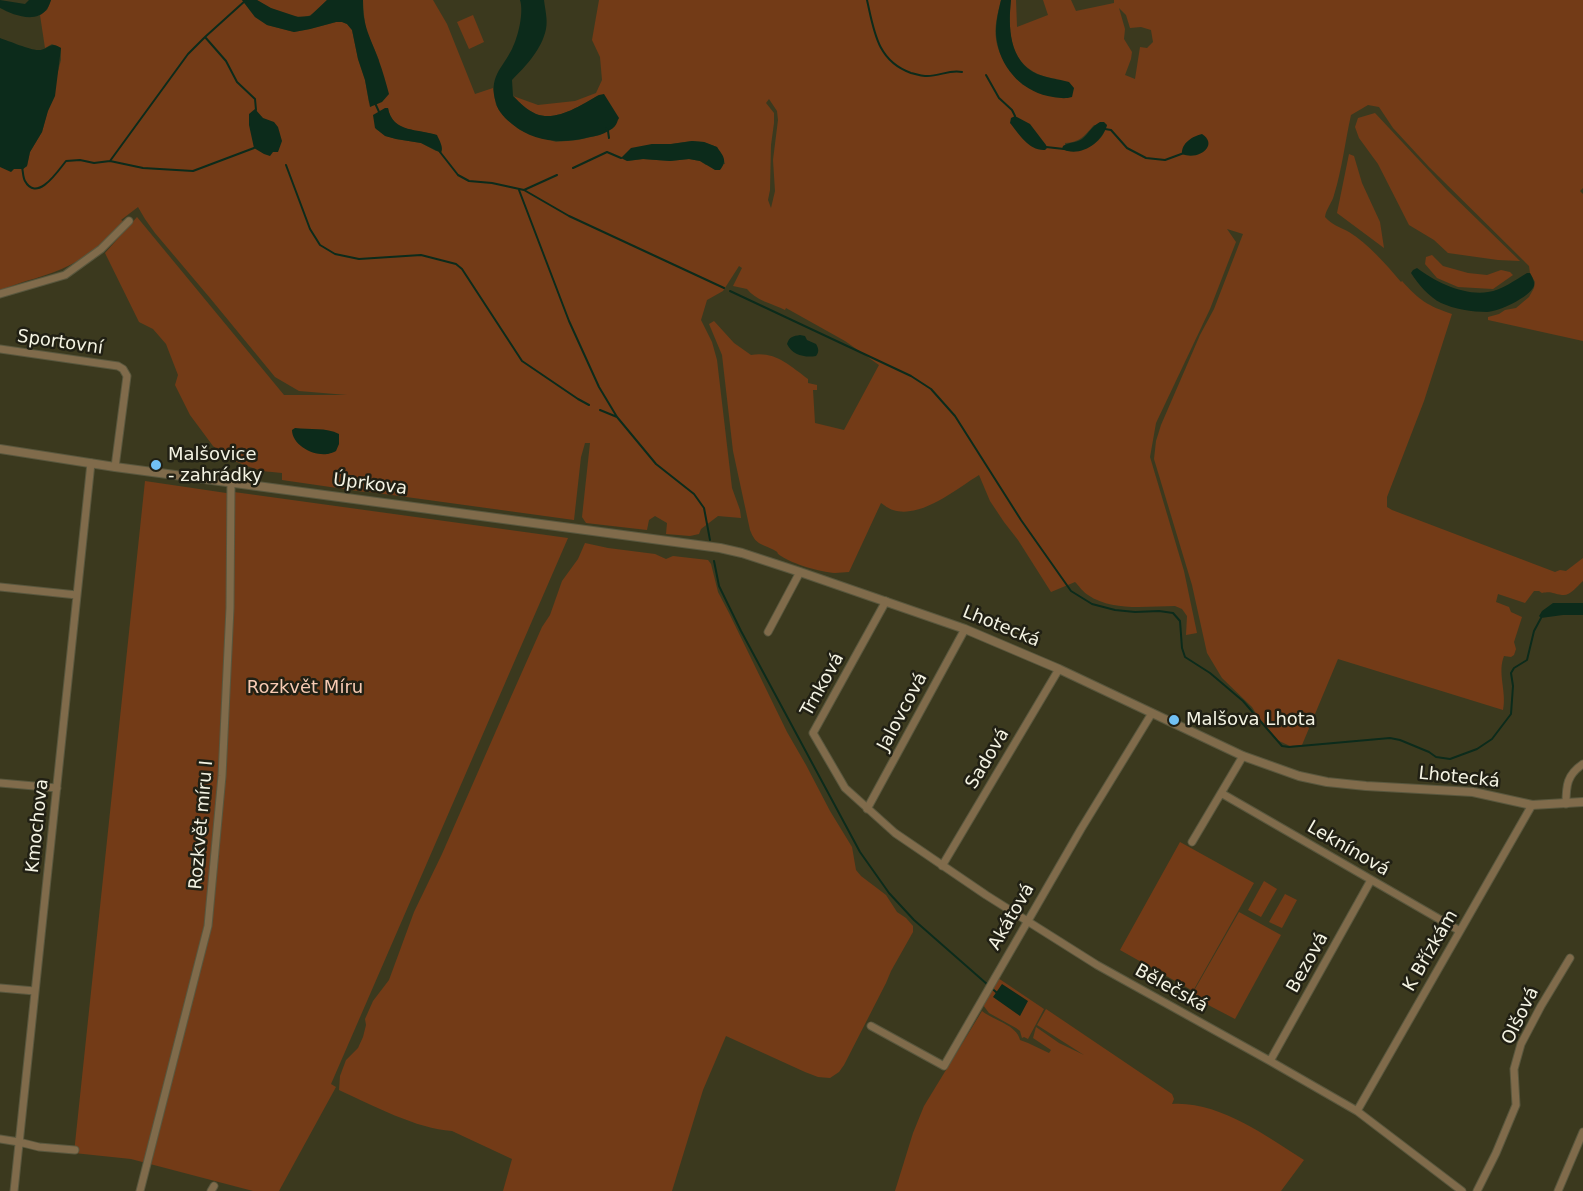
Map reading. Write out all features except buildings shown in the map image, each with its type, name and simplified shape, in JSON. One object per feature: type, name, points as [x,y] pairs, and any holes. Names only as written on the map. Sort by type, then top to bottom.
[{"type":"street","points":[[0,294],[65,275],[101,249],[129,221]]},
{"type":"street","name":"Sportovní","points":[[0,349],[118,366],[123,369],[127,376],[115,467]]},
{"type":"street","name":"Úprkova","points":[[0,449],[115,467],[737,552]]},
{"type":"street","name":"Kmochova","points":[[14,1191],[91,463]]},
{"type":"street","name":"Rozkvět míru I","points":[[140,1191],[208,926],[223,765],[230,608],[231,482]]},
{"type":"street","name":"Lhotecká","points":[[737,552],[965,629],[1059,669],[1243,756],[1299,776],[1365,786],[1473,792],[1532,805],[1583,802]]},
{"type":"street","points":[[768,632],[800,572]]},
{"type":"street","points":[[0,587],[77,595]]},
{"type":"street","name":"Trnková","points":[[867,808],[845,788],[813,733],[886,601]]},
{"type":"street","name":"Jalovcová","points":[[867,808],[965,629]]},
{"type":"street","name":"Sadová","points":[[942,866],[1059,669]]},
{"type":"street","name":"Akátová","points":[[871,1026],[944,1066],[1081,829],[1152,713]]},
{"type":"street","points":[[1192,842],[1243,756]]},
{"type":"street","points":[[1566,804],[1566,785],[1572,774],[1583,764]]},
{"type":"street","points":[[0,783],[57,788]]},
{"type":"street","name":"Leknínová","points":[[1221,794],[1460,931]]},
{"type":"street","name":"K Břízkám","points":[[1357,1111],[1532,805]]},
{"type":"street","name":"Bělečská","points":[[867,808],[895,833],[942,866],[1097,965],[1357,1111],[1462,1191]]},
{"type":"street","name":"Bezová","points":[[1270,1061],[1371,880]]},
{"type":"street","name":"Olšová","points":[[1477,1191],[1516,1105],[1514,1069],[1521,1044],[1570,958]]},
{"type":"street","points":[[0,988],[35,991]]},
{"type":"street","points":[[1558,1191],[1583,1132]]},
{"type":"street","points":[[0,1139],[39,1147],[75,1150]]},
{"type":"green space","points":[[51,0],[242,0],[255,17],[267,25],[294,32],[342,22],[352,30],[369,103],[379,60],[366,30],[363,0],[433,0],[447,24],[475,94],[493,88],[496,105],[505,118],[520,130],[556,142],[600,135],[615,126],[599,95],[577,108],[552,116],[536,114],[513,96],[538,105],[575,101],[596,93],[602,80],[600,57],[592,40],[599,0],[1001,0],[996,24],[997,45],[1006,64],[1023,85],[1057,79],[1030,70],[1016,52],[1010,28],[1011,0],[1016,0],[1017,27],[1048,15],[1043,0],[1071,0],[1076,11],[1114,3],[1114,0],[1583,0],[1583,188],[1580,191],[1583,194],[1583,341],[1488,320],[1488,317],[1516,308],[1529,297],[1535,282],[1529,266],[1429,167],[1393,128],[1379,107],[1368,105],[1351,115],[1337,185],[1325,217],[1363,242],[1419,298],[1452,314],[1424,401],[1387,497],[1387,507],[1555,572],[1566,571],[1583,558],[1583,581],[1565,595],[1534,591],[1525,603],[1498,594],[1496,602],[1509,607],[1511,612],[1522,617],[1514,642],[1516,649],[1514,655],[1504,656],[1502,662],[1503,710],[1338,659],[1302,745],[1290,746],[1277,740],[1252,707],[1222,678],[1207,653],[1192,585],[1154,459],[1161,425],[1200,335],[1214,309],[1243,234],[1227,229],[1236,242],[1210,309],[1156,423],[1150,457],[1184,571],[1197,633],[1186,635],[1187,616],[1182,609],[1175,606],[1131,607],[1108,604],[1088,595],[1075,582],[1051,592],[990,501],[979,475],[926,507],[904,512],[893,510],[881,503],[849,572],[835,573],[799,565],[757,541],[750,530],[733,451],[722,355],[709,324],[714,321],[734,343],[751,355],[775,357],[808,379],[808,383],[817,385],[817,390],[813,390],[815,423],[844,430],[879,365],[845,341],[786,308],[785,310],[759,299],[747,289],[733,286],[742,268],[739,266],[723,291],[707,300],[701,320],[712,342],[717,360],[732,488],[741,518],[718,516],[701,529],[699,534],[690,536],[666,534],[667,523],[655,516],[649,520],[647,530],[586,523],[582,517],[590,443],[585,443],[581,457],[574,520],[370,492],[366,489],[365,492],[282,480],[282,473],[262,471],[244,465],[224,456],[213,446],[190,415],[175,385],[178,375],[166,344],[153,329],[139,322],[105,253],[137,217],[284,395],[347,395],[299,391],[275,377],[155,233],[138,207],[121,220],[125,222],[112,235],[78,261],[0,291],[0,165],[23,169],[27,166],[30,152],[42,132],[61,60],[61,48],[52,44],[45,48],[40,15],[47,10]],"holes":[[[1119,8],[1126,15],[1130,28],[1141,27],[1151,30],[1153,42],[1147,48],[1140,47],[1135,79],[1125,75],[1132,52],[1124,39],[1125,29]],[[769,99],[777,111],[778,120],[773,160],[775,191],[771,208],[768,200],[774,113],[766,103]],[[388,108],[391,116],[400,126],[436,135],[442,150],[436,151],[421,143],[386,136],[376,129]],[[1094,125],[1107,125],[1105,132],[1097,142],[1080,150],[1066,151],[1065,143],[1079,140]],[[704,142],[717,147],[725,164],[706,165],[689,159],[627,161],[652,144]]]},
{"type":"green space","points":[[257,0],[327,0],[313,13],[302,17],[281,13]]},
{"type":"green space","points":[[473,15],[484,42],[469,49],[457,22]]},
{"type":"green space","points":[[1375,113],[1447,190],[1520,261],[1448,253],[1434,240],[1409,225],[1378,164],[1359,138],[1355,127],[1358,118]]},
{"type":"green space","points":[[1349,154],[1354,156],[1362,183],[1380,222],[1384,248],[1337,213]]},
{"type":"green space","points":[[1432,255],[1443,266],[1468,273],[1487,275],[1501,270],[1513,275],[1493,289],[1458,287],[1437,278],[1425,264],[1426,257]]},
{"type":"green space","name":"Rozkvět Míru","points":[[145,481],[568,538],[331,1084],[336,1087],[279,1191],[253,1191],[131,1159],[74,1153]]},
{"type":"green space","points":[[585,543],[655,554],[666,559],[673,556],[708,560],[718,592],[787,732],[852,847],[856,870],[886,895],[897,912],[913,926],[913,932],[844,1065],[830,1078],[818,1077],[805,1072],[726,1036],[703,1090],[672,1191],[503,1191],[512,1159],[452,1131],[410,1121],[339,1090],[340,1076],[346,1060],[358,1048],[366,1025],[365,1019],[373,1001],[389,980],[414,912],[542,627],[550,615],[562,581],[578,559]]},
{"type":"green space","points":[[1180,842],[1254,883],[1193,991],[1120,950]]},
{"type":"green space","points":[[1264,881],[1277,889],[1261,917],[1248,910]]},
{"type":"green space","points":[[1285,894],[1297,900],[1282,928],[1269,922]]},
{"type":"green space","points":[[1239,912],[1281,935],[1235,1019],[1191,996]]},
{"type":"green space","points":[[998,978],[1044,1009],[1028,1039],[1022,1038],[1020,1031],[989,1013],[983,1005]]},
{"type":"green space","points":[[1046,1009],[1172,1094],[1174,1099],[1172,1104],[1207,1108],[1224,1114],[1258,1131],[1304,1160],[1281,1191],[895,1191],[924,1106],[982,1011],[1014,1030],[1020,1040],[1049,1053],[1051,1050],[1033,1038],[1036,1027],[1059,1043],[1084,1055],[1037,1025]]},
{"type":"shaded area","points":[[0,0],[25,4],[29,0],[51,0],[42,14],[24,17],[0,8]]},
{"type":"shaded area","points":[[242,0],[257,0],[271,8],[298,17],[310,16],[327,0],[363,0],[366,25],[389,94],[382,102],[370,107],[352,30],[347,24],[336,22],[294,32],[267,25],[255,17]]},
{"type":"shaded area","points":[[520,0],[544,0],[547,26],[537,50],[512,80],[513,96],[536,114],[552,116],[577,108],[604,94],[619,118],[610,130],[600,135],[570,141],[550,140],[521,130],[500,112],[494,94],[495,80],[516,38],[521,18]]},
{"type":"shaded area","points":[[1001,0],[1011,0],[1012,42],[1021,61],[1037,74],[1069,82],[1074,88],[1072,97],[1053,97],[1033,91],[1016,79],[1010,71],[1000,53],[996,37]]},
{"type":"shaded area","points":[[0,38],[34,50],[42,50],[52,45],[61,48],[55,96],[42,132],[30,152],[27,166],[11,172],[0,167]]},
{"type":"shaded area","points":[[388,108],[395,122],[401,126],[437,135],[442,146],[441,153],[421,143],[385,136],[375,128],[373,115]]},
{"type":"shaded area","points":[[255,109],[263,118],[274,122],[278,127],[282,141],[278,152],[273,152],[270,156],[254,148],[249,114]]},
{"type":"shaded area","points":[[1015,116],[1030,124],[1046,145],[1045,150],[1034,148],[1021,137],[1010,123],[1011,118]]},
{"type":"shaded area","points":[[1100,122],[1107,125],[1095,143],[1076,152],[1062,149],[1065,145],[1082,139]]},
{"type":"shaded area","points":[[1202,134],[1207,138],[1208,143],[1205,151],[1188,156],[1182,154],[1183,147],[1188,141]]},
{"type":"shaded area","points":[[692,141],[704,142],[717,147],[724,161],[720,170],[689,159],[627,161],[621,158],[631,148]]},
{"type":"shaded area","points":[[1417,268],[1441,283],[1470,292],[1493,291],[1527,273],[1530,273],[1534,286],[1527,295],[1498,309],[1487,312],[1469,311],[1446,305],[1432,297],[1411,273]]},
{"type":"shaded area","points":[[800,335],[816,344],[818,353],[816,356],[799,355],[789,348],[787,344],[789,340],[793,336]]},
{"type":"shaded area","points":[[295,428],[323,430],[339,434],[336,451],[321,454],[304,448],[299,445],[293,435],[292,430]]},
{"type":"shaded area","points":[[1553,603],[1583,603],[1583,615],[1541,618],[1539,616],[1542,611]]},
{"type":"shaded area","points":[[1002,984],[1028,1001],[1020,1016],[993,997]]},
{"type":"waterway","points":[[246,0],[205,37],[226,61],[237,82],[255,99],[256,110]]},
{"type":"waterway","points":[[867,0],[879,44],[884,53],[900,68],[923,76],[962,72]]},
{"type":"waterway","points":[[110,161],[188,54],[205,37]]},
{"type":"waterway","points":[[986,75],[999,98],[1015,116]]},
{"type":"waterway","points":[[375,103],[380,114]]},
{"type":"waterway","points":[[606,128],[609,138]]},
{"type":"waterway","points":[[1105,129],[1111,130],[1127,148],[1146,158],[1165,160],[1184,153]]},
{"type":"waterway","points":[[1046,147],[1064,149]]},
{"type":"waterway","points":[[22,167],[25,181],[35,189],[53,178],[66,161],[80,160],[94,163],[110,161],[143,168],[193,171],[254,148]]},
{"type":"waterway","points":[[440,152],[458,175],[469,181],[524,190],[569,216],[724,288]]},
{"type":"waterway","points":[[573,168],[607,152],[621,158]]},
{"type":"waterway","points":[[286,165],[310,229],[320,245],[335,254],[359,259],[421,255],[456,264],[462,269],[522,361],[589,405]]},
{"type":"waterway","points":[[524,190],[557,175]]},
{"type":"waterway","points":[[519,190],[569,321],[599,387],[617,417],[656,464],[694,494],[704,508],[710,540]]},
{"type":"waterway","points":[[730,291],[911,376],[931,389],[955,416],[1021,520],[1071,591],[1092,604],[1115,610],[1173,613],[1180,621],[1185,657],[1210,673],[1243,701],[1282,746],[1390,738],[1400,740],[1436,757],[1450,759],[1477,749],[1492,739],[1511,714],[1513,686],[1511,673],[1514,668],[1527,660],[1534,631],[1541,618]]},
{"type":"waterway","points":[[600,410],[617,417]]},
{"type":"waterway","points":[[714,561],[719,586],[741,631],[860,852],[889,893],[914,920],[996,992]]},
{"type":"place","name":"Malšovice - zahrádky","points":[[156,465]]},
{"type":"place","name":"Malšova Lhota","points":[[1174,720]]}]
